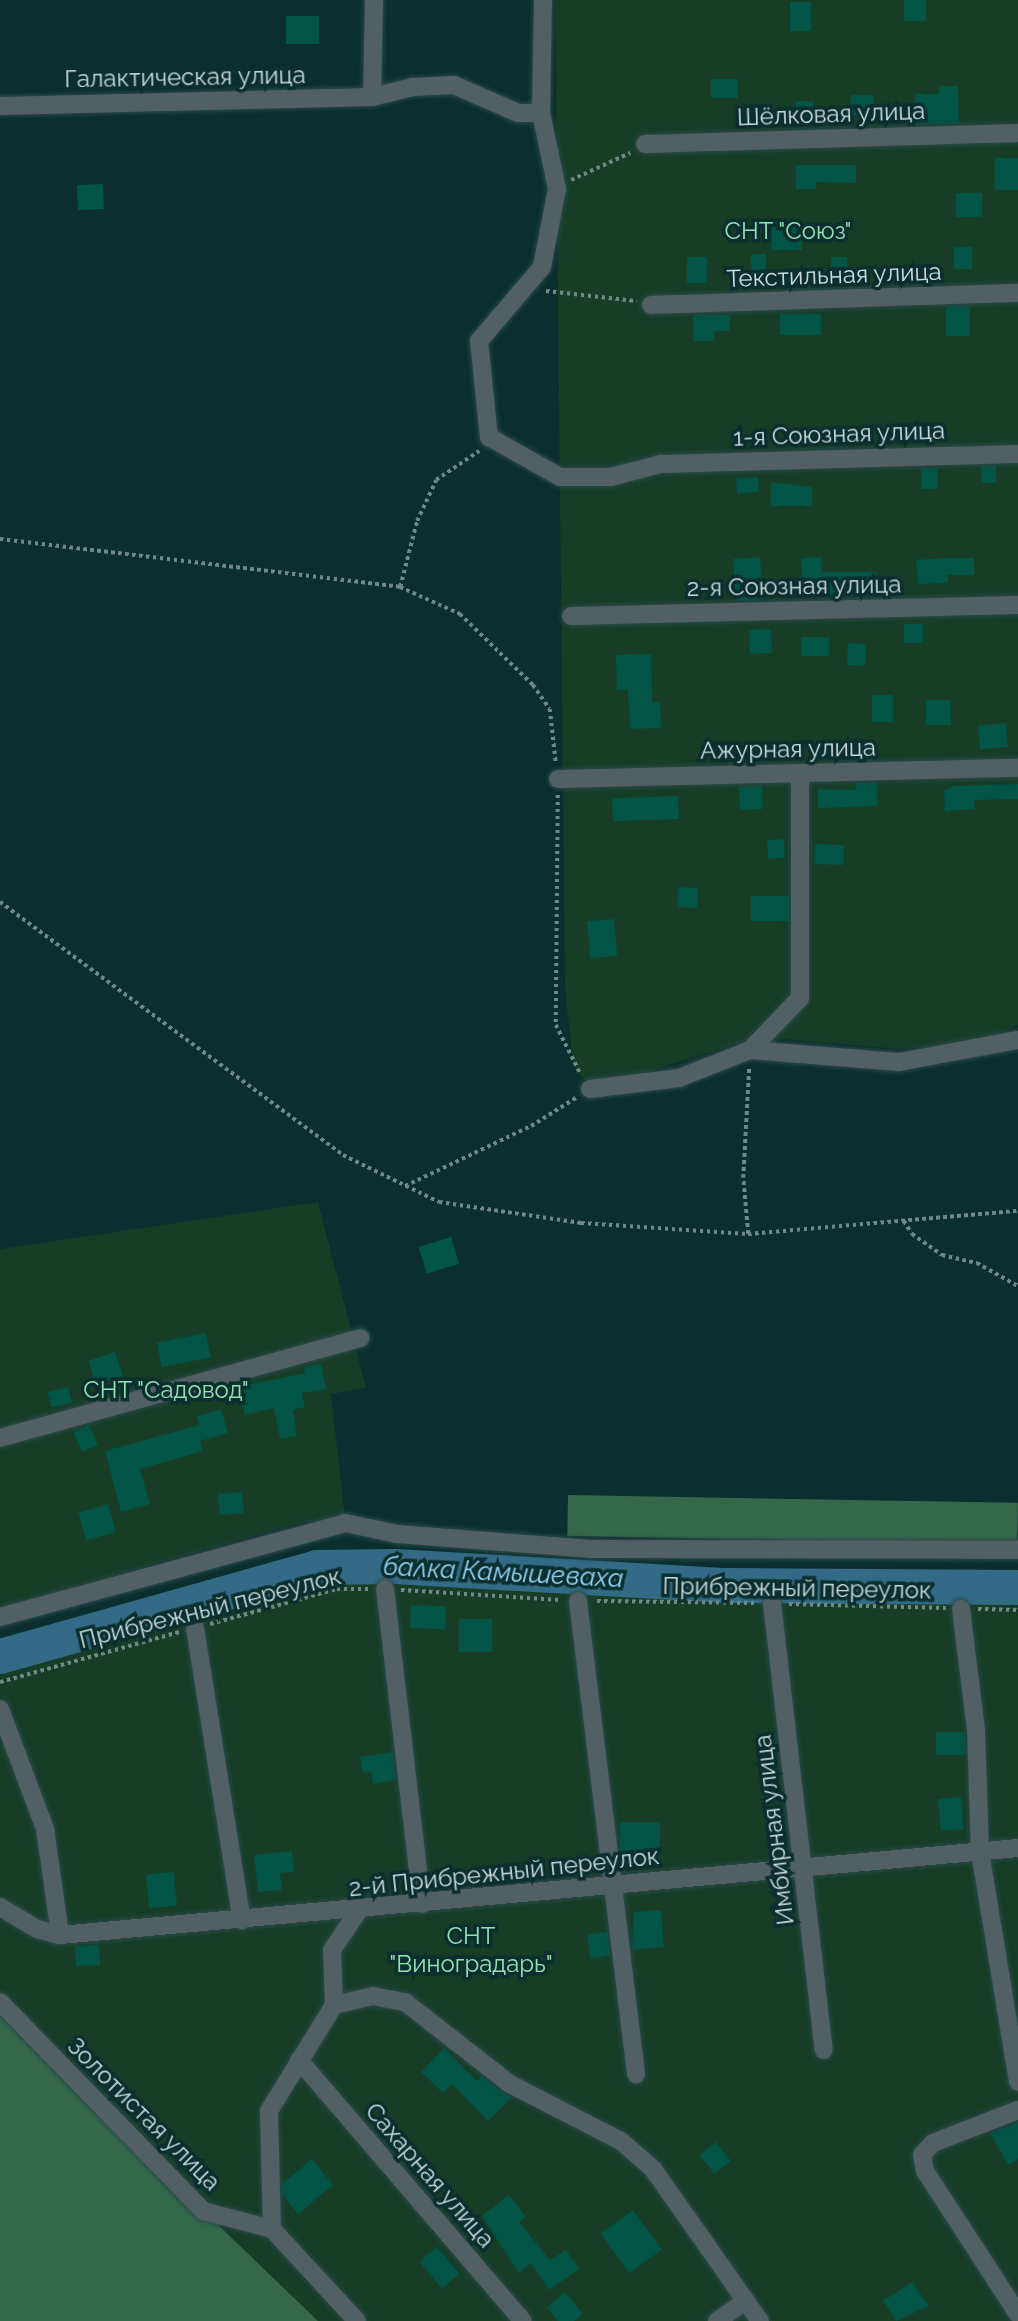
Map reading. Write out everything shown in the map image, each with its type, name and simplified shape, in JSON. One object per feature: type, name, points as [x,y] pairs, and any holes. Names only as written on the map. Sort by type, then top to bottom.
[{"type":"street","points":[[372,97],[374,0]]},
{"type":"street","points":[[489,437],[479,341],[542,267],[557,189],[541,113],[543,0]]},
{"type":"street","name":"Галактическая улица","points":[[0,106],[372,97],[454,85],[518,113],[541,113]]},
{"type":"street","name":"Шёлковая улица","points":[[645,144],[1018,133]]},
{"type":"street","name":"Текстильная улица","points":[[651,305],[1018,293]]},
{"type":"street","name":"1-я Союзная улица","points":[[489,437],[560,477],[611,477],[661,464],[1018,454]]},
{"type":"street","name":"2-я Союзная улица","points":[[571,615],[1018,605]]},
{"type":"street","name":"Ажурная улица","points":[[558,779],[1018,768]]},
{"type":"street","points":[[590,1089],[679,1078],[750,1050],[800,998],[800,774]]},
{"type":"street","points":[[750,1050],[899,1062],[1018,1040]]},
{"type":"street","points":[[0,1438],[360,1338]]},
{"type":"street","points":[[0,1617],[345,1523],[397,1534],[593,1549],[1018,1550]]},
{"type":"street","points":[[385,1589],[422,1903]]},
{"type":"street","points":[[578,1601],[636,2074]]},
{"type":"street","name":"Имбирная улица","points":[[772,1603],[824,2050]]},
{"type":"street","points":[[961,1609],[976,1730],[980,1852],[1018,2082]]},
{"type":"street","points":[[195,1628],[242,1920]]},
{"type":"street","points":[[0,1709],[45,1829],[60,1935]]},
{"type":"street","name":"2-й Прибрежный переулок","points":[[0,1907],[37,1929],[60,1935],[359,1910],[802,1866],[1018,1848]]},
{"type":"street","points":[[357,2321],[272,2229],[269,2111],[334,2005],[332,1950],[359,1910]]},
{"type":"street","points":[[334,2005],[373,1996],[405,2002],[510,2084],[621,2141],[653,2169],[760,2321]]},
{"type":"street","name":"Золотистая улица","points":[[0,2002],[203,2211],[272,2229]]},
{"type":"street","name":"Сахарная улица","points":[[299,2060],[523,2321]]},
{"type":"street","points":[[1018,2110],[933,2143],[922,2155],[925,2171],[1018,2314]]},
{"type":"street","points":[[717,2321],[746,2301]]},
{"type":"path","points":[[557,189],[645,144]]},
{"type":"path","points":[[523,291],[615,295],[651,305]]},
{"type":"path","points":[[400,587],[417,521],[436,480],[473,460],[489,437]]},
{"type":"path","points":[[0,539],[400,587],[460,614],[533,685],[550,709],[558,779],[556,1026],[590,1089],[531,1126],[405,1185]]},
{"type":"path","points":[[0,902],[343,1155],[439,1202],[569,1221],[748,1234],[1018,1211]]},
{"type":"path","points":[[748,1234],[743,1178],[750,1050]]},
{"type":"path","points":[[904,1221],[912,1234],[943,1255],[977,1263],[1018,1286]]},
{"type":"path","name":"Прибрежный переулок","points":[[0,1682],[337,1589],[385,1589],[578,1601],[1018,1610]]},
{"type":"green space","name":"СНТ \"Союз\"","points":[[555,0],[1018,0],[1018,1025],[982,1042],[900,1049],[760,1037],[590,1089],[573,1064],[565,988]]},
{"type":"green space","name":"СНТ \"Садовод\"","points":[[318,1202],[366,1388],[331,1394],[345,1518],[298,1523],[0,1608],[0,1249]]},
{"type":"green space","points":[[568,1495],[1018,1503],[1017,1544],[567,1536]]},
{"type":"green space","name":"СНТ \"Виноградарь\"","points":[[396,1574],[1018,1604],[1018,2321],[318,2321],[0,2015],[0,1656],[318,1580]]},
{"type":"green space","points":[[0,2015],[318,2321],[0,2321]]},
{"type":"building","points":[[904,0],[926,0],[926,21],[904,21]]},
{"type":"building","points":[[790,2],[811,2],[811,31],[790,31]]},
{"type":"building","points":[[286,16],[319,16],[319,44],[286,44]]},
{"type":"building","points":[[711,79],[738,79],[738,98],[711,98]]},
{"type":"building","points":[[939,86],[958,86],[959,123],[915,124],[915,94],[939,94]]},
{"type":"building","points":[[851,95],[874,95],[874,116],[851,116]]},
{"type":"building","points":[[796,101],[813,101],[813,123],[796,123]]},
{"type":"building","points":[[995,158],[1018,158],[1018,190],[995,190]]},
{"type":"building","points":[[796,165],[856,165],[856,183],[816,182],[816,189],[796,189]]},
{"type":"building","points":[[103,184],[104,209],[78,210],[77,185]]},
{"type":"building","points":[[956,193],[982,193],[982,217],[956,217]]},
{"type":"building","points":[[772,221],[802,221],[802,250],[772,250]]},
{"type":"building","points":[[954,247],[972,247],[972,269],[954,269]]},
{"type":"building","points":[[751,254],[766,254],[766,277],[751,277]]},
{"type":"building","points":[[687,257],[707,257],[707,283],[687,283]]},
{"type":"building","points":[[831,257],[847,257],[847,281],[831,281]]},
{"type":"building","points":[[946,306],[970,306],[970,336],[946,336]]},
{"type":"building","points":[[780,314],[821,314],[821,335],[780,335]]},
{"type":"building","points":[[693,315],[730,315],[730,331],[714,331],[714,341],[693,341]]},
{"type":"building","points":[[981,466],[996,466],[996,483],[981,483]]},
{"type":"building","points":[[921,468],[938,468],[938,489],[921,489]]},
{"type":"building","points":[[758,477],[759,492],[737,493],[736,479]]},
{"type":"building","points":[[771,482],[812,487],[812,506],[771,506]]},
{"type":"building","points":[[760,557],[763,599],[736,601],[733,559]]},
{"type":"building","points":[[821,557],[822,572],[876,572],[876,597],[803,593],[801,558]]},
{"type":"building","points":[[974,558],[974,575],[948,575],[948,583],[918,584],[916,560]]},
{"type":"building","points":[[904,624],[923,624],[923,643],[904,643]]},
{"type":"building","points":[[771,629],[772,653],[750,654],[749,630]]},
{"type":"building","points":[[801,637],[829,637],[829,656],[801,656]]},
{"type":"building","points":[[848,643],[866,644],[865,666],[847,665]]},
{"type":"building","points":[[651,654],[652,702],[660,702],[661,728],[630,729],[628,690],[617,690],[616,655]]},
{"type":"building","points":[[872,695],[893,695],[893,722],[872,722]]},
{"type":"building","points":[[926,700],[951,700],[951,725],[926,725]]},
{"type":"building","points":[[1006,723],[1008,747],[980,749],[978,725]]},
{"type":"building","points":[[855,783],[877,783],[877,806],[818,808],[818,789],[856,790]]},
{"type":"building","points":[[1018,784],[1018,799],[974,800],[975,809],[945,811],[944,791],[953,786]]},
{"type":"building","points":[[762,786],[763,809],[740,810],[739,787]]},
{"type":"building","points":[[678,796],[679,819],[613,821],[612,798]]},
{"type":"building","points":[[784,839],[785,858],[768,859],[767,840]]},
{"type":"building","points":[[815,844],[844,845],[843,865],[814,864]]},
{"type":"building","points":[[678,887],[698,888],[697,908],[677,907]]},
{"type":"building","points":[[751,896],[789,896],[789,921],[751,921]]},
{"type":"building","points":[[614,919],[617,956],[590,958],[587,921]]},
{"type":"building","points":[[451,1237],[459,1264],[427,1274],[418,1247]]},
{"type":"building","points":[[206,1333],[211,1358],[162,1367],[157,1343]]},
{"type":"building","points":[[115,1352],[123,1376],[96,1384],[88,1361]]},
{"type":"building","points":[[321,1364],[326,1389],[302,1393],[305,1407],[293,1410],[297,1436],[280,1439],[274,1408],[245,1415],[238,1387],[305,1373],[304,1367]]},
{"type":"building","points":[[68,1387],[72,1403],[51,1408],[48,1392]]},
{"type":"building","points":[[221,1409],[228,1433],[200,1441],[203,1451],[140,1469],[150,1504],[121,1512],[105,1451],[199,1425],[197,1416]]},
{"type":"building","points":[[89,1425],[98,1445],[82,1452],[73,1432]]},
{"type":"building","points":[[242,1492],[244,1513],[220,1515],[218,1494]]},
{"type":"building","points":[[108,1504],[116,1532],[86,1540],[78,1513]]},
{"type":"building","points":[[411,1605],[446,1606],[445,1629],[410,1628]]},
{"type":"building","points":[[459,1619],[492,1619],[492,1652],[459,1652]]},
{"type":"building","points":[[936,1732],[965,1732],[965,1755],[936,1755]]},
{"type":"building","points":[[393,1752],[396,1780],[373,1784],[371,1772],[363,1773],[360,1757]]},
{"type":"building","points":[[961,1797],[964,1829],[941,1831],[938,1799]]},
{"type":"building","points":[[620,1822],[660,1823],[659,1857],[619,1856]]},
{"type":"building","points":[[292,1851],[294,1872],[280,1873],[282,1890],[258,1892],[254,1855]]},
{"type":"building","points":[[174,1872],[177,1906],[149,1908],[146,1874]]},
{"type":"building","points":[[661,1910],[664,1947],[632,1950],[634,1912]]},
{"type":"building","points":[[607,1932],[610,1956],[590,1958],[587,1934]]},
{"type":"building","points":[[99,1945],[100,1965],[76,1966],[75,1946]]},
{"type":"building","points":[[444,2048],[477,2081],[481,2076],[511,2098],[488,2121],[452,2084],[443,2093],[421,2072]]},
{"type":"building","points":[[1018,2122],[1018,2159],[1008,2165],[990,2133]]},
{"type":"building","points":[[716,2142],[731,2161],[714,2174],[699,2155]]},
{"type":"building","points":[[312,2159],[333,2185],[298,2214],[282,2194],[282,2184]]},
{"type":"building","points":[[509,2195],[526,2217],[519,2222],[550,2260],[566,2250],[579,2269],[549,2290],[531,2263],[519,2273],[482,2216]]},
{"type":"building","points":[[633,2210],[662,2250],[629,2273],[601,2234]]},
{"type":"building","points":[[437,2247],[459,2274],[442,2289],[419,2262]]},
{"type":"building","points":[[912,2282],[929,2306],[896,2321],[883,2301]]},
{"type":"building","points":[[565,2292],[583,2314],[574,2321],[558,2321],[547,2307]]},
{"type":"waterway","name":"балка Камышеваха","points":[[0,1656],[316,1567],[395,1566],[726,1585],[1018,1587]]}]
